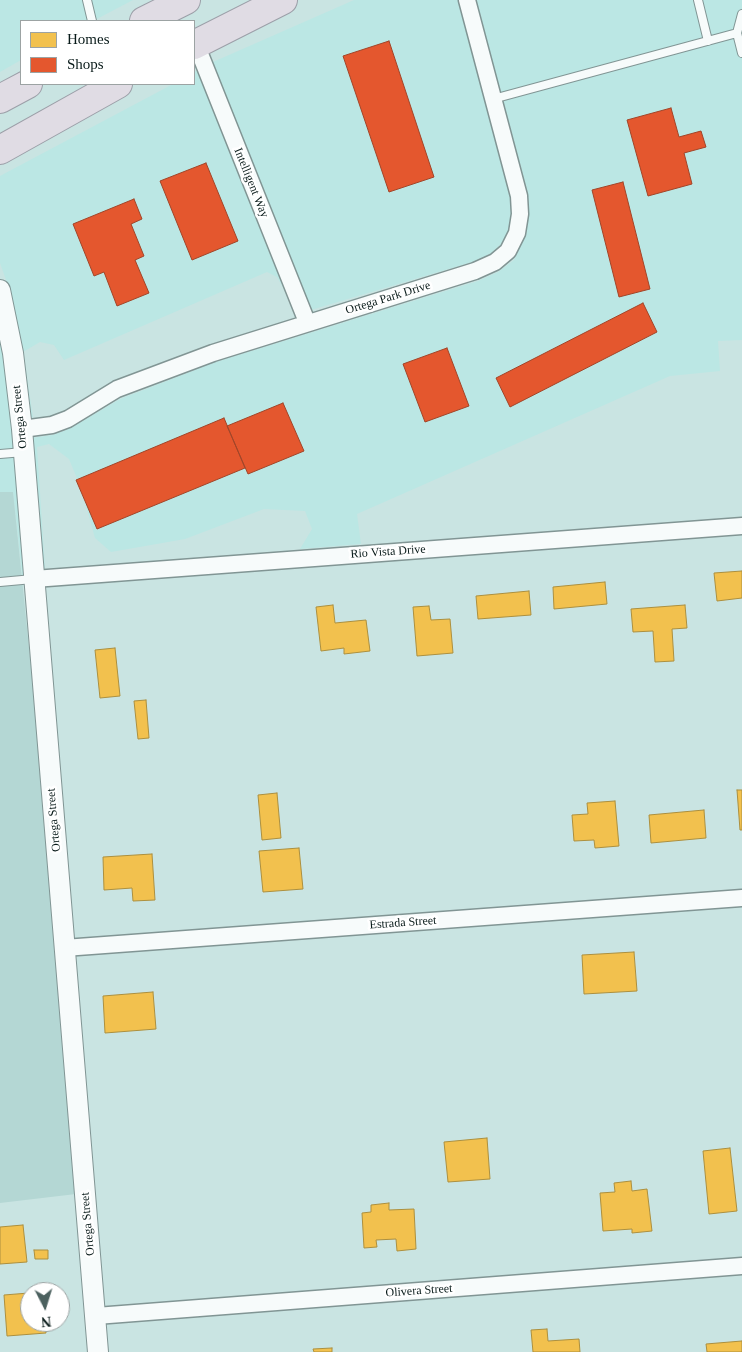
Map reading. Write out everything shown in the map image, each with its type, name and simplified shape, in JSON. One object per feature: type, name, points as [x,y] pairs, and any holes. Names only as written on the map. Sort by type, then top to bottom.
[{"type":"highway","points":[[195,45],[283,0]]},
{"type":"highway","points":[[146,20],[176,2]]},
{"type":"highway","points":[[0,99],[26,85]]},
{"type":"highway","points":[[0,150],[116,85]]},
{"type":"street","name":"Ortega Park Drive","points":[[22,429],[52,425],[68,419],[117,390],[213,353],[307,322],[475,271],[495,262],[508,251],[517,233],[520,214],[519,196],[467,0]]},
{"type":"street","name":"Intelligent Way","points":[[195,45],[307,322]]},
{"type":"street","name":"Ortega Street","points":[[0,290],[14,353],[22,429],[98,1352]]},
{"type":"street","name":"Rio Vista Drive","points":[[34,579],[742,526]]},
{"type":"street","name":"Estrada Street","points":[[64,948],[742,898]]},
{"type":"street","name":"Olivera Street","points":[[96,1316],[742,1266]]},
{"type":"lane","points":[[86,0],[92,20]]},
{"type":"lane","points":[[698,0],[708,41]]},
{"type":"lane","points":[[742,14],[736,33],[742,53]]},
{"type":"lane","points":[[494,99],[736,33]]},
{"type":"lane","points":[[0,454],[24,452]]},
{"type":"lane","points":[[0,582],[34,579]]},
{"type":"shaded area","points":[[0,0],[133,0],[95,20],[20,20],[20,61],[0,72]]},
{"type":"shaded area","points":[[354,0],[458,0],[510,198],[509,229],[501,244],[490,254],[472,262],[311,310],[213,62]]},
{"type":"shaded area","points":[[476,0],[742,0],[742,340],[718,341],[720,371],[670,376],[357,514],[361,544],[300,549],[312,529],[305,511],[264,509],[185,539],[111,552],[95,538],[81,488],[69,459],[49,444],[37,447],[45,568],[42,568],[31,438],[53,435],[71,428],[120,399],[216,362],[478,281],[498,272],[514,260],[526,235],[529,213],[528,193]]},
{"type":"shaded area","points":[[197,71],[284,289],[277,277],[267,272],[64,360],[54,345],[40,342],[23,352],[33,417],[29,418],[10,291],[0,263],[0,176],[171,85],[195,85],[195,72]]},
{"type":"shaded area","points":[[0,332],[13,430],[26,583],[23,584],[13,492],[0,492]]},
{"type":"shaded area","points":[[0,492],[13,492],[38,735],[76,1194],[0,1203]]},
{"type":"building: Homes","points":[[742,571],[742,598],[717,601],[714,573]]},
{"type":"building: Homes","points":[[605,582],[607,604],[554,609],[553,587]]},
{"type":"building: Homes","points":[[529,591],[531,615],[478,619],[476,596]]},
{"type":"building: Homes","points":[[333,605],[335,623],[366,620],[370,651],[344,654],[344,648],[321,651],[316,607]]},
{"type":"building: Homes","points":[[685,605],[687,628],[672,629],[674,661],[655,662],[653,631],[633,632],[631,609]]},
{"type":"building: Homes","points":[[429,606],[431,620],[450,619],[453,653],[417,656],[413,607]]},
{"type":"building: Homes","points":[[115,648],[120,696],[100,698],[95,650]]},
{"type":"building: Homes","points":[[146,700],[149,738],[138,739],[134,701]]},
{"type":"building: Homes","points":[[737,790],[742,790],[742,830],[740,830]]},
{"type":"building: Homes","points":[[277,793],[281,838],[262,840],[258,795]]},
{"type":"building: Homes","points":[[615,801],[619,846],[595,848],[594,840],[574,841],[572,815],[588,814],[587,803]]},
{"type":"building: Homes","points":[[704,810],[706,838],[651,843],[649,815]]},
{"type":"building: Homes","points":[[299,848],[303,889],[263,892],[259,851]]},
{"type":"building: Homes","points":[[152,854],[155,900],[133,901],[132,888],[104,890],[103,857]]},
{"type":"building: Homes","points":[[634,952],[637,991],[584,994],[582,955]]},
{"type":"building: Homes","points":[[153,992],[156,1029],[105,1033],[103,996]]},
{"type":"building: Homes","points":[[487,1138],[490,1179],[448,1182],[444,1142]]},
{"type":"building: Homes","points":[[730,1148],[737,1211],[709,1214],[703,1151]]},
{"type":"building: Homes","points":[[631,1181],[632,1191],[647,1189],[652,1231],[632,1233],[632,1229],[603,1231],[600,1193],[615,1192],[614,1183]]},
{"type":"building: Homes","points":[[389,1203],[389,1210],[414,1209],[416,1249],[397,1251],[396,1239],[376,1240],[377,1247],[364,1248],[362,1213],[371,1212],[371,1205]]},
{"type":"building: Homes","points":[[23,1225],[27,1262],[0,1264],[0,1227]]},
{"type":"building: Homes","points":[[34,1250],[48,1250],[48,1259],[35,1259]]},
{"type":"building: Homes","points":[[20,1294],[20,1332],[46,1333],[7,1336],[4,1295]]},
{"type":"building: Homes","points":[[547,1329],[548,1341],[579,1339],[580,1352],[533,1352],[531,1330]]},
{"type":"building: Homes","points":[[742,1341],[742,1352],[707,1352],[706,1344]]},
{"type":"building: Homes","points":[[332,1348],[332,1352],[314,1352],[313,1349]]},
{"type":"building: Shops","points":[[389,41],[434,177],[389,192],[343,56]]},
{"type":"building: Shops","points":[[671,108],[679,137],[701,131],[706,147],[684,153],[692,184],[648,196],[627,120]]},
{"type":"building: Shops","points":[[206,163],[238,241],[192,260],[160,181]]},
{"type":"building: Shops","points":[[623,182],[650,289],[619,297],[592,190]]},
{"type":"building: Shops","points":[[134,199],[142,219],[131,224],[144,256],[135,260],[149,293],[117,306],[104,272],[94,276],[73,224]]},
{"type":"building: Shops","points":[[643,303],[657,332],[510,407],[496,378]]},
{"type":"building: Shops","points":[[447,348],[469,406],[425,422],[403,364]]},
{"type":"building: Shops","points":[[283,403],[304,451],[248,474],[227,426]]},
{"type":"building: Shops","points":[[224,418],[245,468],[97,529],[76,480]]}]
